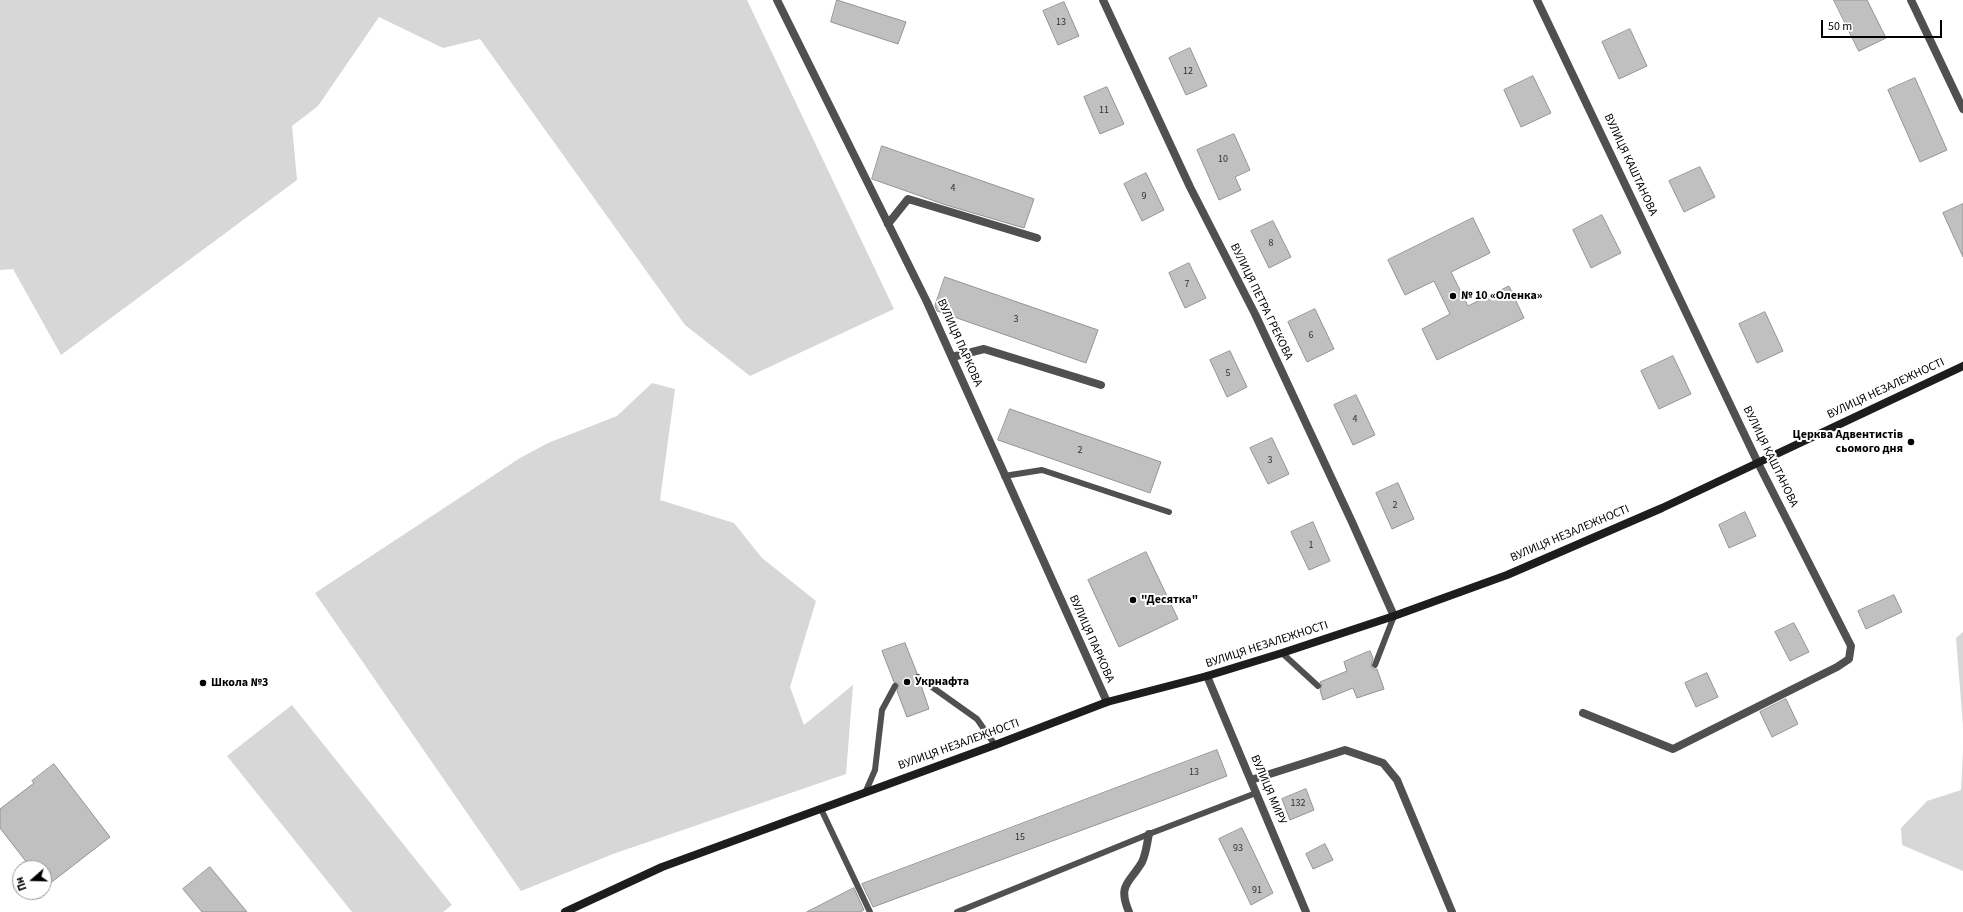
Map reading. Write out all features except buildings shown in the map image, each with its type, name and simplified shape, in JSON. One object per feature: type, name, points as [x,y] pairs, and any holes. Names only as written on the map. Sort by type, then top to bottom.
[{"type":"main road","name":"ВУЛИЦЯ НЕЗАЛЕЖНОСТІ","points":[[565,912],[662,867],[866,793],[1107,702],[1207,676],[1282,653],[1394,616],[1507,575],[1662,508],[1963,366]]},
{"type":"street","name":"ВУЛИЦЯ ПАРКОВА","points":[[777,0],[927,302],[1107,702]]},
{"type":"street","name":"ВУЛИЦЯ ПЕТРА ГРЕКОВА","points":[[1103,0],[1190,187],[1255,314],[1349,514],[1394,616]]},
{"type":"street","name":"ВУЛИЦЯ КАШТАНОВА","points":[[1537,0],[1758,463],[1851,646],[1849,658],[1837,667],[1673,749],[1583,713]]},
{"type":"street","points":[[1911,0],[1963,109]]},
{"type":"street","points":[[888,224],[908,199],[1037,238]]},
{"type":"street","points":[[952,357],[984,349],[1101,385]]},
{"type":"street","name":"ВУЛИЦЯ МИРУ","points":[[1207,676],[1306,912]]},
{"type":"street","points":[[1251,780],[1345,750],[1383,762],[1397,780],[1452,912]]},
{"type":"street","points":[[1128,912],[1125,904],[1124,886],[1142,861],[1149,834]]},
{"type":"lane","points":[[1004,476],[1042,470],[1169,512]]},
{"type":"lane","points":[[1375,666],[1394,616]]},
{"type":"lane","points":[[1282,653],[1318,686]]},
{"type":"lane","points":[[918,677],[976,719],[995,745]]},
{"type":"lane","points":[[866,793],[875,770],[882,710],[895,686]]},
{"type":"lane","points":[[958,912],[1149,834],[1256,793]]},
{"type":"lane","points":[[821,809],[870,912]]},
{"type":"shaded area","points":[[0,0],[747,0],[894,309],[750,376],[685,325],[480,39],[443,48],[379,17],[318,106],[292,126],[297,180],[61,355],[13,269],[0,270]]},
{"type":"shaded area","points":[[652,383],[675,389],[660,500],[734,523],[762,558],[816,601],[790,687],[804,725],[853,685],[846,774],[613,854],[521,891],[315,593],[520,458],[548,443],[617,416]]},
{"type":"shaded area","points":[[1963,632],[1963,726],[1956,638]]},
{"type":"shaded area","points":[[292,705],[452,905],[443,912],[352,912],[227,756]]},
{"type":"shaded area","points":[[1963,750],[1963,871],[1902,845],[1901,828],[1927,801],[1961,790]]},
{"type":"place","name":"№ 10 «Оленка»","points":[[1453,296]]},
{"type":"place","name":"Церква Адвентистів сьомого дня","points":[[1911,442]]},
{"type":"place","name":"\"Десятка\"","points":[[1133,600]]},
{"type":"place","name":"Укрнафта","points":[[907,682]]},
{"type":"place","name":"Школа №3","points":[[203,683]]}]
